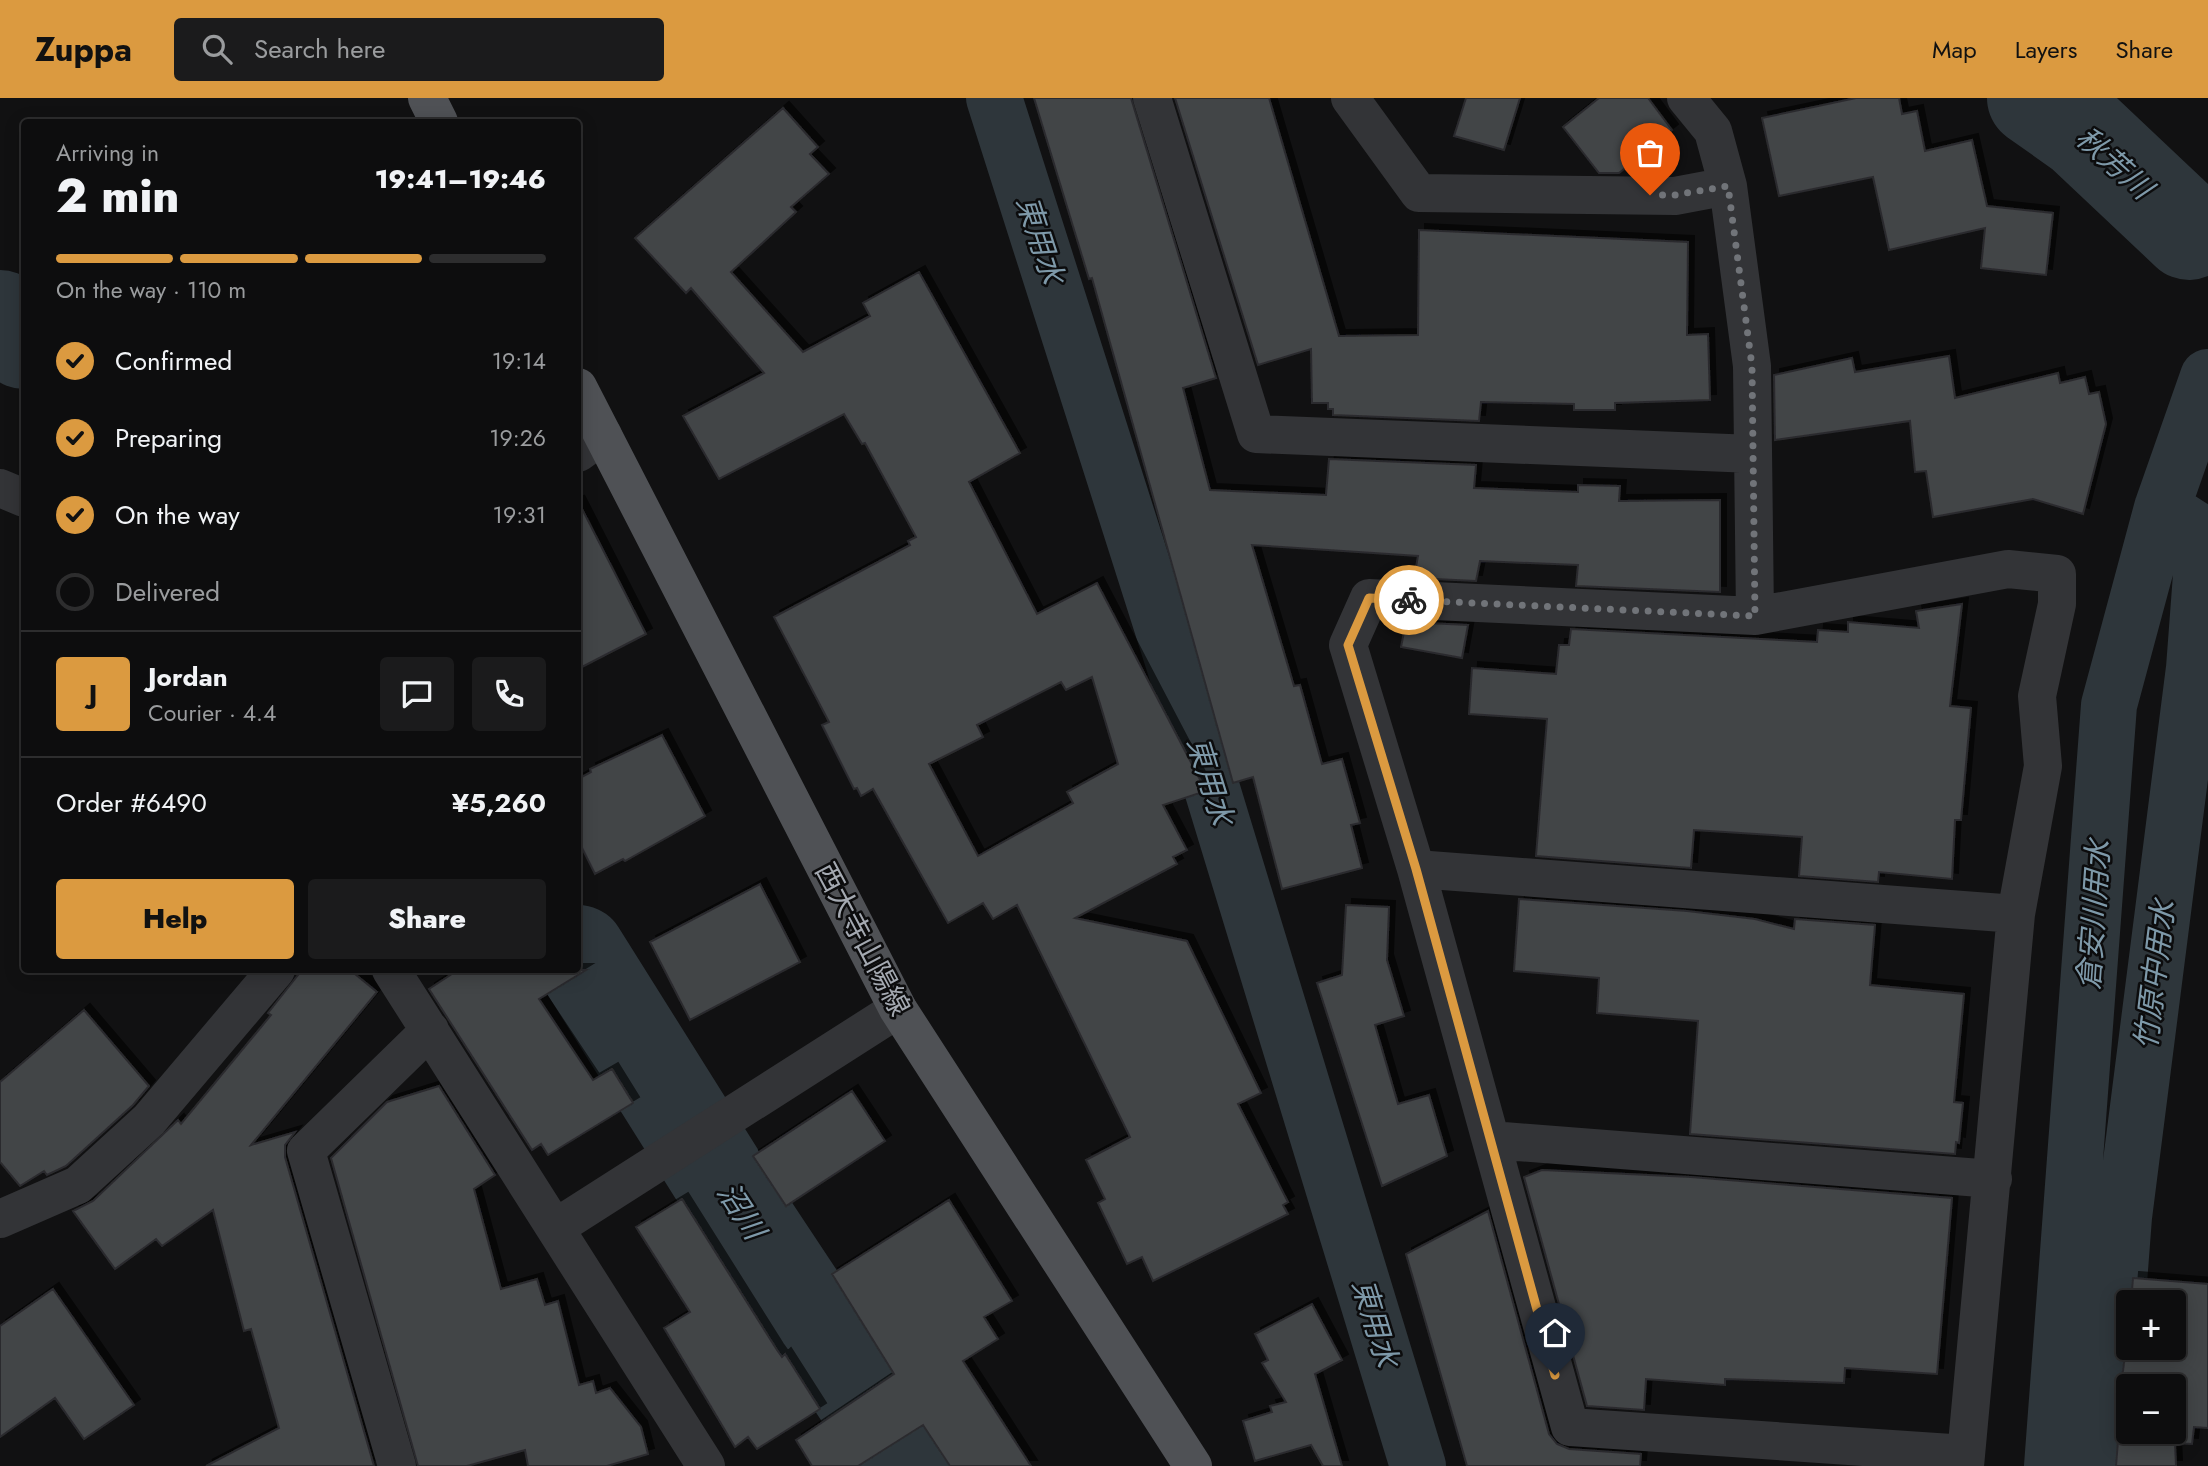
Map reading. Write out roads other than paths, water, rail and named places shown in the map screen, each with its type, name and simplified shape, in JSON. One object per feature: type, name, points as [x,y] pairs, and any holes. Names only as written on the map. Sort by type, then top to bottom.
[{"type":"main road","points":[[427,98],[438,119]]},
{"type":"main road","name":"西大寺山陽線","points":[[581,401],[590,444],[898,1009],[1193,1466]]},
{"type":"street","points":[[1152,98],[1256,434],[1753,454]]},
{"type":"street","points":[[1350,98],[1419,193],[1675,195],[1728,186]]},
{"type":"street","points":[[1686,98],[1713,131],[1728,186],[1752,366],[1755,616]]},
{"type":"street","points":[[0,488],[21,497]]},
{"type":"street","points":[[2008,569],[2057,574],[2057,604],[2037,696],[2043,766],[2016,914],[1966,1460],[1570,1427],[1416,869],[1348,645],[1369,598],[1755,616],[2008,569]]},
{"type":"street","points":[[1416,869],[2016,914]]},
{"type":"street","points":[[0,1219],[78,1185],[149,1120],[273,973]]},
{"type":"street","points":[[393,973],[706,1466]]},
{"type":"street","points":[[555,1228],[898,1009]]},
{"type":"street","points":[[397,1466],[306,1151],[430,1030]]},
{"type":"street","points":[[1491,1140],[1993,1179]]},
{"type":"waterway","name":"東用水","points":[[994,98],[1174,664],[1418,1466]]},
{"type":"waterway","name":"秋芳川","points":[[2035,98],[2083,132],[2189,232]]},
{"type":"waterway","name":"沼川","points":[[0,318],[21,338]]},
{"type":"waterway","name":"倉安川用水","points":[[2052,1466],[2109,705],[2162,508],[2208,377]]},
{"type":"waterway","name":"竹原中用水","points":[[2105,1466],[2124,1217],[2194,668],[2204,535],[2162,508]]},
{"type":"waterway","name":"沼川","points":[[581,958],[740,1211],[909,1466]]}]
